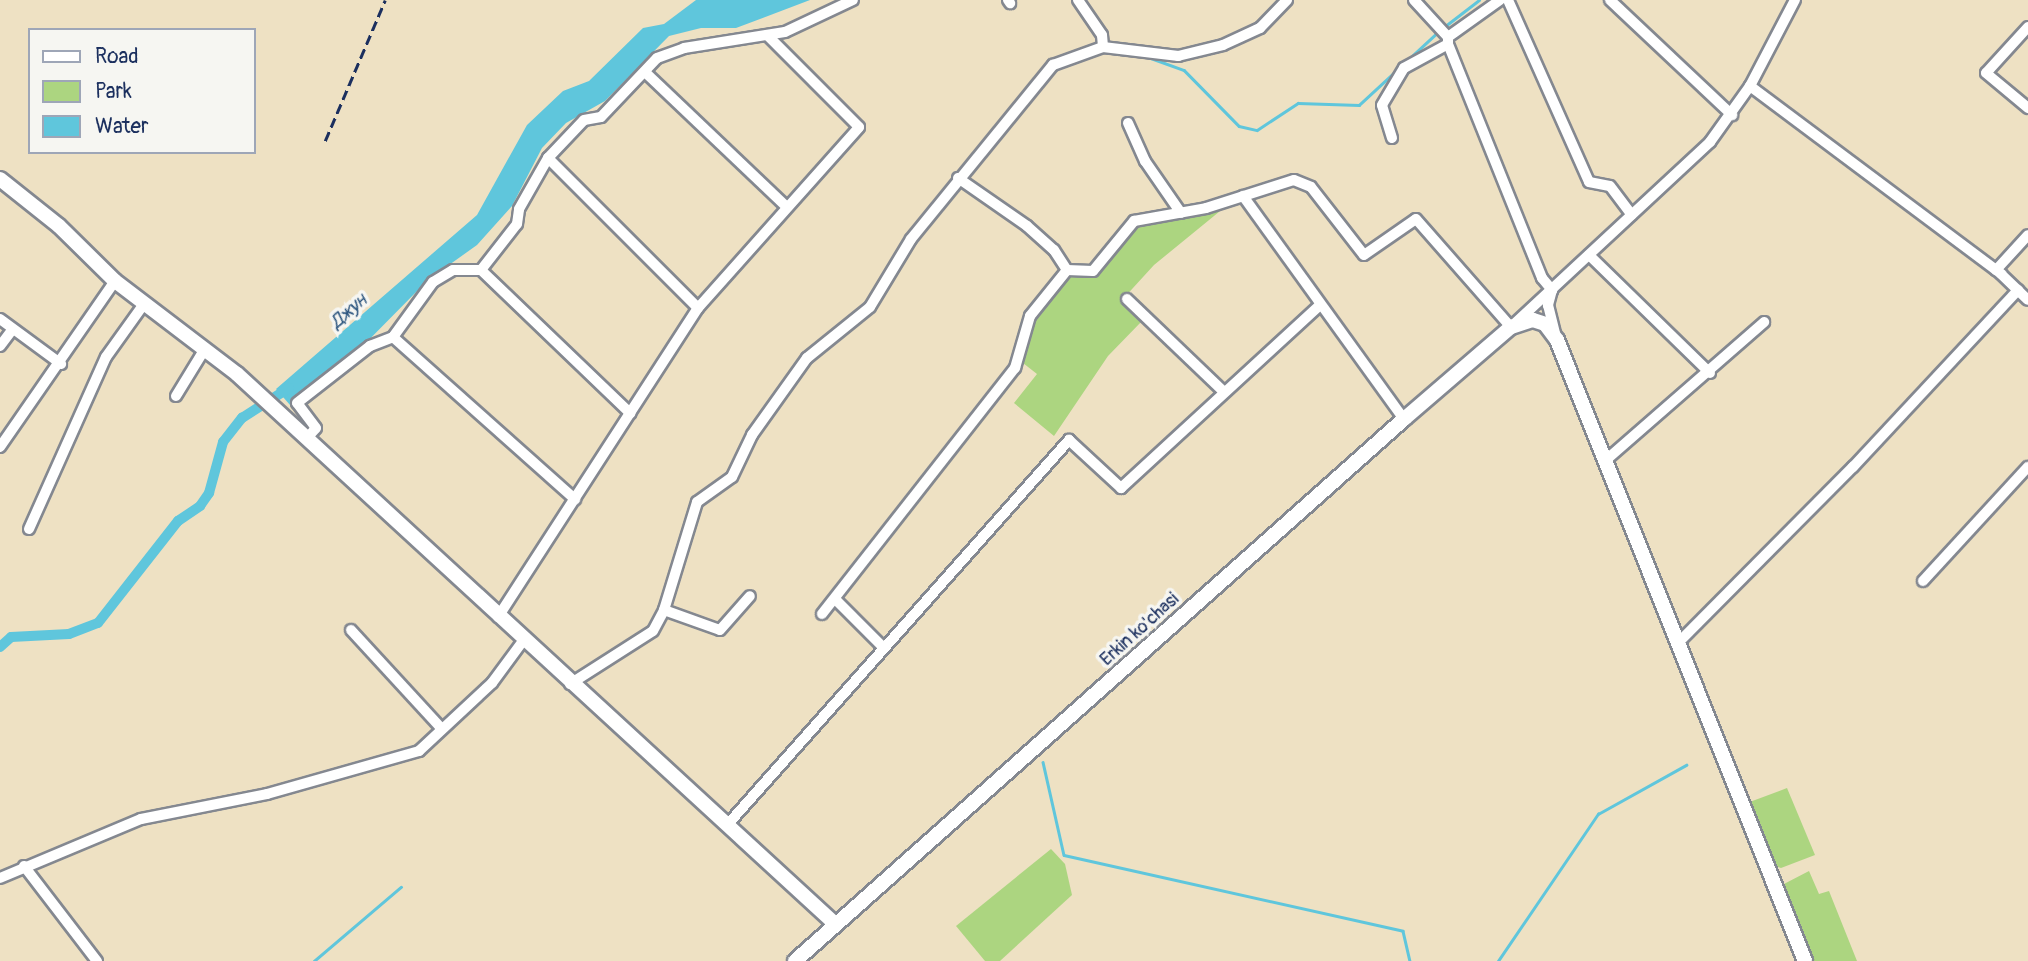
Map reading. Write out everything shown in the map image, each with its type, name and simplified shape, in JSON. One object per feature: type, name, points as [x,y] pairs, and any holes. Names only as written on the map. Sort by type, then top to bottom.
[{"type":"main road","points":[[0,179],[59,226],[115,281],[202,352],[237,374],[523,641],[728,824],[834,923]]},
{"type":"main road","points":[[1511,327],[1541,321],[1557,340],[1805,961]]},
{"type":"main road","name":"Erkin ko'chasi","points":[[794,961],[1511,327]]},
{"type":"street","points":[[481,270],[517,224],[519,209],[548,158],[584,120],[601,117],[657,58],[684,48],[785,32],[853,0]]},
{"type":"street","points":[[1078,0],[1102,35],[1103,47]]},
{"type":"street","points":[[570,684],[645,639],[664,610],[696,502],[733,477],[752,435],[807,358],[870,307],[911,239],[958,178],[1053,65],[1103,47],[1178,56],[1223,45],[1260,29],[1287,0]]},
{"type":"street","points":[[1414,0],[1448,40],[1542,278],[1552,290]]},
{"type":"street","points":[[1392,138],[1382,105],[1404,68],[1448,40],[1500,0]]},
{"type":"street","points":[[1508,0],[1589,182],[1610,186],[1632,215]]},
{"type":"street","points":[[1609,0],[1732,115]]},
{"type":"street","points":[[1067,270],[1093,271],[1134,221],[1181,213],[1294,180],[1311,187],[1364,255],[1416,219],[1511,327],[1632,215],[1732,115],[1794,0]]},
{"type":"street","points":[[2028,27],[1986,73],[2028,108]]},
{"type":"street","points":[[498,617],[698,308],[859,127],[767,34]]},
{"type":"street","points":[[645,72],[786,207]]},
{"type":"street","points":[[1750,86],[1996,270],[2028,300]]},
{"type":"street","points":[[1128,124],[1145,161],[1181,213]]},
{"type":"street","points":[[548,158],[698,308]]},
{"type":"street","points":[[958,178],[1027,226],[1054,250],[1067,270]]},
{"type":"street","points":[[1243,196],[1404,419]]},
{"type":"street","points":[[1996,270],[2028,235]]},
{"type":"street","points":[[1589,255],[1710,373]]},
{"type":"street","points":[[307,438],[316,428],[297,403],[370,346],[393,337],[433,282],[453,270],[481,270],[631,413]]},
{"type":"street","points":[[821,614],[836,600],[1015,368],[1030,316],[1067,270]]},
{"type":"street","points":[[0,447],[61,364],[115,281]]},
{"type":"street","points":[[1552,290],[1548,305],[1557,340]]},
{"type":"street","points":[[1677,644],[1853,467],[2018,290]]},
{"type":"street","points":[[1126,299],[1224,392]]},
{"type":"street","points":[[29,529],[106,357],[144,304]]},
{"type":"street","points":[[728,824],[1069,440],[1121,488],[1320,305]]},
{"type":"street","points":[[0,319],[61,364]]},
{"type":"street","points":[[1606,460],[1710,373],[1764,322]]},
{"type":"street","points":[[0,346],[13,329]]},
{"type":"street","points":[[393,337],[575,499]]},
{"type":"street","points":[[176,396],[202,352]]},
{"type":"street","points":[[1923,581],[2028,467]]},
{"type":"street","points":[[664,610],[720,630],[750,596]]},
{"type":"street","points":[[836,600],[883,647]]},
{"type":"street","points":[[352,630],[442,729]]},
{"type":"street","points":[[0,878],[141,819],[267,794],[419,751],[492,682],[523,641]]},
{"type":"street","points":[[24,866],[97,961]]},
{"type":"green space","points":[[1225,207],[1154,265],[1122,300],[1142,321],[1108,356],[1054,436],[1014,403],[1037,374],[1023,363],[1035,314],[1067,277],[1099,274],[1135,226]]},
{"type":"green space","points":[[1787,788],[1815,855],[1781,868],[1773,865],[1747,803]]},
{"type":"green space","points":[[1051,849],[1065,864],[1072,895],[1000,961],[985,961],[956,926]]},
{"type":"green space","points":[[1809,871],[1819,894],[1829,891],[1857,961],[1813,961],[1782,885]]},
{"type":"water","points":[[696,0],[810,0],[736,28],[701,28],[669,36],[605,101],[566,123],[542,148],[512,206],[477,245],[428,280],[347,362],[322,375],[290,405],[276,389],[477,215],[527,125],[563,91],[589,81],[643,28],[664,24]]},
{"type":"waterway","points":[[1444,27],[1479,0]]},
{"type":"waterway","points":[[1148,57],[1184,70],[1239,126],[1257,130],[1298,103],[1359,105],[1439,31]]},
{"type":"waterway","name":"Джун","points":[[0,647],[11,637],[69,634],[98,623],[178,521],[200,506],[209,493],[223,442],[242,418],[289,388]]},
{"type":"waterway","points":[[1043,762],[1064,855],[1403,931],[1410,961]]},
{"type":"waterway","points":[[1498,961],[1598,814],[1686,765]]},
{"type":"waterway","points":[[314,961],[401,887]]},
{"type":"railway","points":[[325,141],[385,0]]}]
